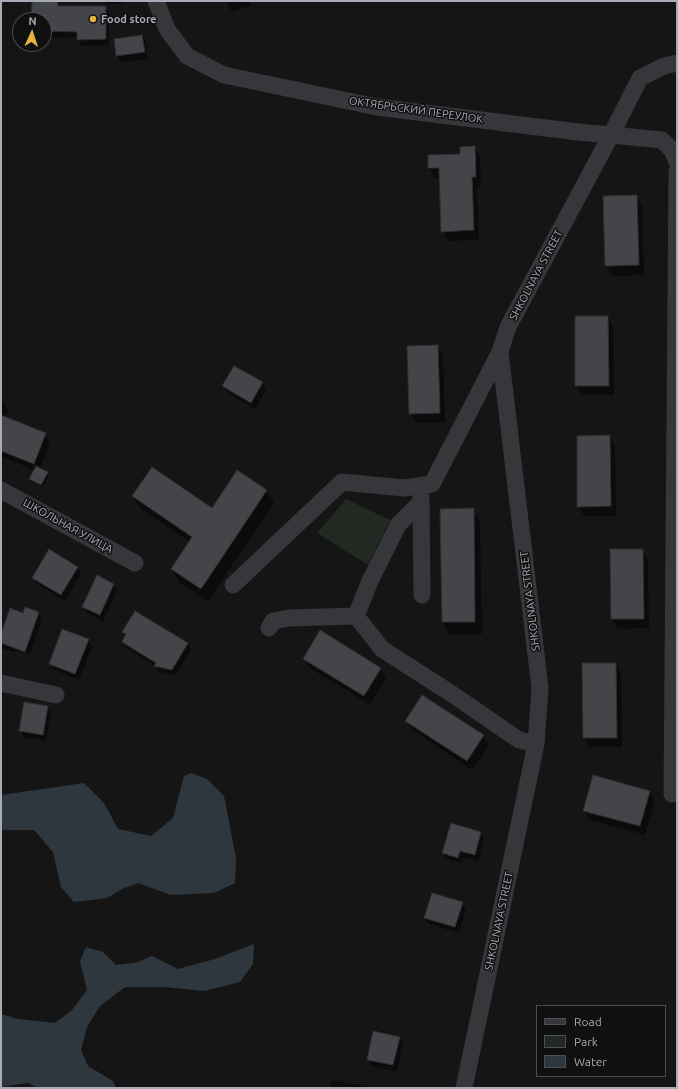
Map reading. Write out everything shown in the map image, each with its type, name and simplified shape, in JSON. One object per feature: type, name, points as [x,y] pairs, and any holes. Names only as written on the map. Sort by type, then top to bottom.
[{"type":"street","name":"ОКТЯБРЬСКИЙ ПЕРЕУЛОК","points":[[156,1],[167,29],[187,56],[224,75],[377,107],[662,140],[672,150],[677,162]]},
{"type":"street","points":[[611,135],[640,78],[664,66],[677,63]]},
{"type":"street","name":"SHKOLNAYA STREET","points":[[464,1088],[536,744],[540,688],[500,352],[508,327],[611,135]]},
{"type":"street","points":[[672,794],[677,171]]},
{"type":"street","points":[[233,585],[342,482],[404,488],[432,484],[500,352]]},
{"type":"street","points":[[422,595],[420,503],[423,485]]},
{"type":"street","name":"ШКОЛЬНАЯ УЛИЦА","points":[[1,490],[135,563]]},
{"type":"street","points":[[356,616],[370,581],[398,525],[420,503]]},
{"type":"street","points":[[356,616],[382,649],[452,694],[519,740],[536,744]]},
{"type":"street","points":[[269,628],[273,621],[290,618],[356,616]]},
{"type":"street","points":[[1,682],[56,695]]},
{"type":"green space","points":[[346,499],[390,520],[368,565],[317,533]]},
{"type":"water","points":[[191,773],[207,779],[224,796],[236,858],[235,883],[214,893],[171,895],[138,883],[122,889],[107,898],[74,902],[61,887],[53,852],[34,830],[1,830],[1,795],[84,783],[104,803],[118,829],[151,836],[173,818],[184,776]]},
{"type":"water","points":[[254,944],[253,964],[240,982],[204,991],[165,987],[125,987],[100,1006],[87,1027],[81,1050],[88,1066],[113,1081],[116,1088],[38,1088],[28,1083],[1,1087],[1,1014],[17,1019],[55,1023],[72,1010],[87,990],[80,961],[86,947],[103,952],[116,965],[135,963],[152,956],[178,969],[215,959]]},
{"type":"building","points":[[32,1],[58,1],[58,6],[106,6],[106,39],[77,40],[77,32],[52,31],[52,12],[31,12]]},
{"type":"building","points":[[142,35],[145,52],[116,56],[114,39]]},
{"type":"building","points":[[475,146],[476,177],[472,177],[474,230],[441,232],[439,168],[428,168],[428,155],[460,154],[460,147]]},
{"type":"building","points":[[637,195],[639,265],[605,266],[603,196]]},
{"type":"building","points":[[575,316],[608,316],[609,386],[575,386]]},
{"type":"building","points":[[438,345],[440,413],[409,414],[407,346]]},
{"type":"building","points":[[234,366],[263,382],[251,403],[222,386]]},
{"type":"building","points":[[1,415],[46,433],[34,464],[1,451]]},
{"type":"building","points":[[610,435],[611,506],[577,507],[577,436]]},
{"type":"building","points":[[36,466],[48,472],[41,485],[29,479]]},
{"type":"building","points":[[152,467],[212,508],[237,470],[267,490],[201,589],[171,569],[192,537],[132,496]]},
{"type":"building","points":[[474,508],[475,622],[442,622],[440,509]]},
{"type":"building","points":[[49,549],[78,567],[61,595],[32,578]]},
{"type":"building","points":[[610,549],[643,549],[644,619],[611,619]]},
{"type":"building","points":[[97,575],[114,584],[100,615],[82,607]]},
{"type":"building","points":[[25,607],[39,612],[25,652],[1,643],[1,634],[10,608],[23,613]]},
{"type":"building","points":[[135,611],[188,643],[172,670],[154,666],[156,663],[122,642],[126,634],[122,632]]},
{"type":"building","points":[[62,629],[89,639],[75,674],[49,664]]},
{"type":"building","points":[[320,630],[381,668],[364,696],[303,659]]},
{"type":"building","points":[[582,663],[616,663],[617,738],[583,738]]},
{"type":"building","points":[[422,695],[484,735],[467,761],[405,721]]},
{"type":"building","points":[[24,702],[48,706],[43,735],[19,731]]},
{"type":"building","points":[[593,775],[650,791],[640,826],[583,811]]},
{"type":"building","points":[[451,823],[481,832],[475,855],[460,851],[458,858],[442,853]]},
{"type":"building","points":[[432,893],[463,902],[455,927],[424,918]]},
{"type":"building","points":[[373,1031],[400,1037],[393,1065],[367,1060]]},
{"type":"place","name":"Food store","points":[[93,19]]}]
